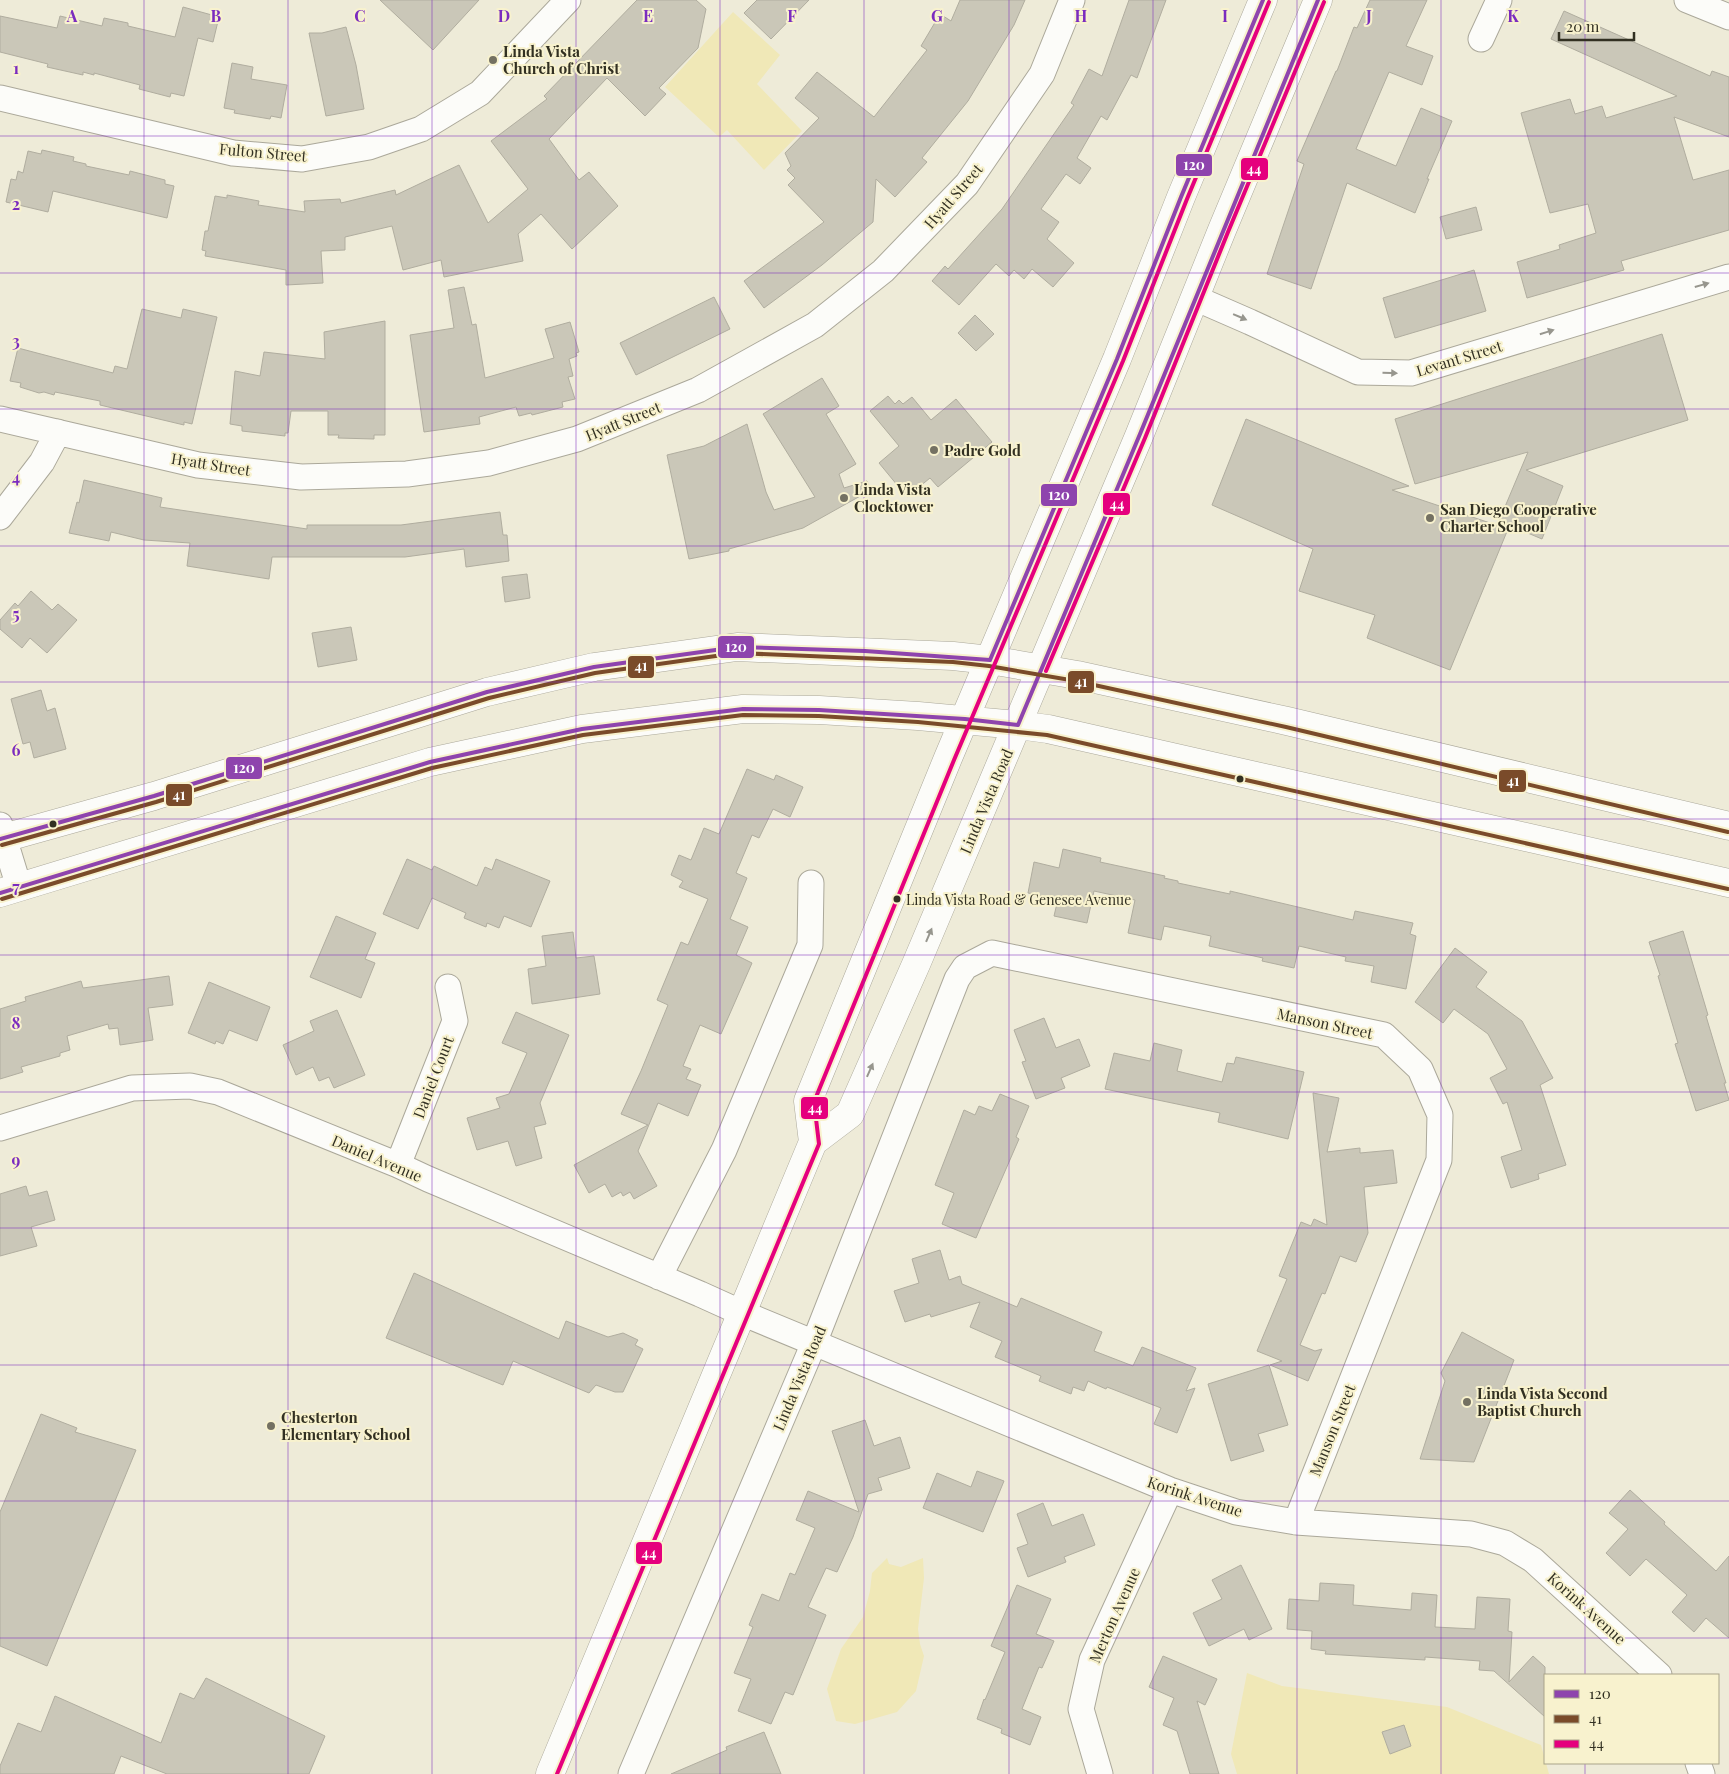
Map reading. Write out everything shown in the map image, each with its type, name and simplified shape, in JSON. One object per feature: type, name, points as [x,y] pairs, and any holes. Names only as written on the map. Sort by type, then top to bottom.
[{"type":"main road","points":[[550,1774],[813,1142],[808,1101],[965,719],[1117,358],[1181,197],[1263,0]]},
{"type":"main road","name":"Linda Vista Road","points":[[813,1142],[850,1114],[917,962],[1139,436],[1318,0]]},
{"type":"main road","points":[[1,834],[154,796],[487,692],[594,667],[737,647],[875,652],[990,660],[1040,669],[1141,688],[1267,716],[1729,826]]},
{"type":"main road","points":[[10,890],[430,762],[582,728],[743,709],[819,710],[1018,724],[1729,883]]},
{"type":"street","name":"Fulton Street","points":[[0,98],[233,153],[302,159],[369,146],[420,129],[480,93],[568,0]]},
{"type":"street","name":"Hyatt Street","points":[[0,419],[198,464],[300,477],[407,474],[488,463],[578,439],[698,390],[815,325],[883,271],[967,184],[1042,74],[1072,0]]},
{"type":"street","points":[[1480,39],[1499,0]]},
{"type":"street","points":[[1687,0],[1729,17]]},
{"type":"street","name":"Levant Street","points":[[1195,298],[1358,372],[1411,373],[1729,277]]},
{"type":"street","points":[[0,516],[42,462],[58,432]]},
{"type":"street","points":[[1,834],[10,890]]},
{"type":"street","points":[[659,1277],[724,1150],[810,945],[811,883]]},
{"type":"street","name":"Manson Street","points":[[957,979],[965,967],[992,953],[1384,1035],[1420,1070],[1440,1115],[1439,1160],[1296,1522]]},
{"type":"street","name":"Linda Vista Road","points":[[631,1774],[814,1343],[957,979]]},
{"type":"street","name":"Daniel Court","points":[[398,1165],[455,1021],[448,987]]},
{"type":"street","name":"Daniel Avenue","points":[[0,1128],[132,1088],[190,1086],[218,1092],[398,1165],[742,1313]]},
{"type":"street","name":"Korink Avenue","points":[[742,1313],[1170,1490],[1236,1512],[1296,1522],[1471,1534],[1505,1543],[1533,1560],[1658,1674]]},
{"type":"street","name":"Merton Avenue","points":[[1100,1774],[1081,1710],[1092,1660],[1170,1490]]},
{"type":"shaded area","points":[[733,12],[780,55],[757,84],[802,131],[764,170],[727,130],[719,137],[665,87]]},
{"type":"shaded area","points":[[887,1558],[889,1564],[901,1567],[923,1558],[924,1578],[918,1629],[924,1656],[916,1691],[897,1712],[855,1724],[836,1721],[827,1689],[841,1649],[863,1617],[870,1591],[872,1573]]},
{"type":"shaded area","points":[[1247,1673],[1282,1686],[1447,1707],[1541,1745],[1544,1764],[1546,1764],[1549,1774],[1237,1774],[1231,1754]]},
{"type":"building","points":[[380,0],[479,0],[433,50]]},
{"type":"building","points":[[637,0],[696,0],[706,9],[698,48],[659,88],[666,94],[645,116],[607,78],[549,139],[579,180],[589,172],[618,206],[572,249],[541,214],[518,234],[523,261],[444,277],[441,260],[403,270],[392,226],[345,237],[345,250],[321,251],[323,283],[286,285],[286,270],[205,256],[206,251],[202,250],[205,231],[208,231],[215,196],[227,198],[227,195],[259,201],[258,205],[305,212],[304,201],[340,199],[341,203],[395,190],[396,195],[459,165],[488,223],[528,189],[491,141],[547,99],[544,96]]},
{"type":"building","points":[[757,0],[809,0],[771,39],[744,13]]},
{"type":"building","points":[[960,0],[1025,0],[1014,25],[968,101],[922,158],[927,162],[895,197],[876,179],[873,222],[822,265],[764,308],[744,281],[824,222],[788,185],[795,178],[787,170],[791,166],[785,153],[819,118],[795,98],[817,72],[874,117],[927,50],[921,46],[940,14],[951,21]]},
{"type":"building","points":[[1129,0],[1166,0],[1137,78],[1131,75],[1107,120],[1101,116],[1077,158],[1091,168],[1080,184],[1066,174],[1041,209],[1059,222],[1047,239],[1074,263],[1053,287],[1032,269],[1024,279],[1014,270],[1009,276],[996,264],[959,305],[932,281],[945,266],[948,269],[1002,209],[1074,105],[1071,103],[1089,69],[1102,76]]},
{"type":"building","points":[[1370,0],[1427,0],[1406,46],[1433,56],[1422,85],[1389,72],[1356,149],[1396,166],[1421,108],[1452,121],[1427,179],[1429,179],[1415,213],[1347,183],[1311,289],[1267,274],[1304,164],[1297,161],[1337,71],[1354,27],[1357,28]]},
{"type":"building","points":[[183,7],[219,17],[213,42],[198,38],[184,96],[171,93],[170,97],[139,89],[140,85],[94,73],[94,75],[83,72],[83,75],[47,67],[48,64],[0,52],[0,16],[57,28],[60,16],[102,26],[104,18],[128,23],[128,26],[175,37]]},
{"type":"building","points":[[1564,11],[1710,76],[1712,71],[1729,77],[1729,137],[1674,117],[1693,180],[1729,170],[1729,230],[1621,261],[1624,270],[1527,298],[1517,262],[1560,249],[1559,245],[1596,233],[1588,204],[1550,213],[1521,113],[1570,99],[1575,114],[1602,106],[1606,118],[1677,96],[1551,39]]},
{"type":"building","points":[[346,27],[356,65],[364,109],[326,116],[309,33],[322,33]]},
{"type":"building","points":[[232,63],[253,67],[251,79],[287,85],[281,118],[271,116],[270,119],[234,113],[235,110],[224,108]]},
{"type":"building","points":[[42,150],[74,157],[73,161],[86,164],[86,166],[129,175],[130,171],[165,180],[165,184],[174,186],[167,218],[53,191],[48,212],[6,202],[11,179],[16,180],[18,171],[23,173],[28,151],[41,154]]},
{"type":"building","points":[[1476,207],[1482,230],[1446,239],[1440,217]]},
{"type":"building","points":[[1474,270],[1486,311],[1395,338],[1383,298]]},
{"type":"building","points":[[464,287],[472,325],[476,324],[485,378],[554,358],[545,329],[570,322],[579,352],[576,353],[577,356],[569,359],[573,376],[568,377],[575,399],[562,402],[563,407],[532,415],[531,413],[519,416],[516,407],[479,417],[480,424],[424,432],[410,335],[454,328],[448,290]]},
{"type":"building","points":[[714,297],[730,329],[636,375],[620,343]]},
{"type":"building","points":[[142,309],[181,318],[183,309],[217,317],[192,424],[184,422],[184,425],[100,405],[100,401],[55,392],[54,395],[44,392],[39,393],[20,387],[21,383],[10,381],[18,348],[113,373],[115,366],[127,369]]},
{"type":"building","points":[[975,315],[994,334],[976,351],[958,333]]},
{"type":"building","points":[[385,321],[385,435],[374,435],[374,439],[338,438],[339,435],[328,435],[328,411],[291,411],[288,433],[285,433],[285,436],[242,431],[242,426],[230,424],[235,371],[260,376],[264,352],[325,359],[324,332]]},
{"type":"building","points":[[1662,334],[1688,420],[1526,470],[1563,486],[1542,539],[1499,521],[1528,452],[1415,484],[1395,419]]},
{"type":"building","points":[[822,378],[839,406],[826,414],[856,464],[839,474],[844,488],[867,481],[871,490],[803,528],[729,549],[729,551],[689,559],[667,455],[704,446],[747,424],[766,492],[774,510],[815,497],[763,414]]},
{"type":"building","points":[[888,396],[895,404],[899,400],[903,404],[912,397],[931,420],[956,399],[992,442],[938,487],[930,478],[907,497],[879,463],[899,446],[870,411]]},
{"type":"building","points":[[1246,419],[1409,486],[1392,490],[1508,529],[1450,670],[1367,638],[1375,615],[1299,591],[1313,549],[1212,505]]},
{"type":"building","points":[[84,480],[162,498],[160,507],[307,529],[307,525],[401,525],[500,512],[503,535],[507,535],[509,561],[466,567],[464,549],[405,557],[272,557],[269,579],[187,566],[190,543],[144,540],[111,532],[109,541],[69,533]]},
{"type":"building","points":[[527,574],[530,598],[505,602],[502,577]]},
{"type":"building","points":[[31,591],[52,610],[58,604],[77,620],[47,653],[30,638],[22,648],[0,629],[0,620],[15,603],[18,606]]},
{"type":"building","points":[[351,627],[357,660],[318,667],[312,633]]},
{"type":"building","points":[[41,690],[47,711],[55,708],[66,749],[34,758],[30,742],[23,744],[11,699]]},
{"type":"building","points":[[747,769],[774,780],[776,775],[803,787],[790,817],[773,809],[759,838],[752,835],[736,873],[747,878],[730,919],[748,927],[736,955],[752,963],[721,1034],[700,1025],[683,1066],[691,1069],[686,1079],[701,1085],[688,1116],[658,1103],[638,1151],[657,1186],[634,1199],[630,1192],[623,1196],[621,1192],[612,1197],[605,1184],[589,1193],[574,1165],[648,1125],[621,1114],[668,1005],[657,1000],[681,942],[688,945],[708,899],[679,887],[683,881],[671,875],[679,855],[691,860],[704,828],[719,834]]},
{"type":"building","points":[[1063,849],[1101,858],[1100,862],[1165,876],[1164,878],[1178,881],[1178,883],[1230,894],[1230,891],[1353,920],[1355,911],[1413,923],[1410,934],[1416,936],[1406,989],[1371,982],[1374,966],[1345,961],[1346,957],[1299,946],[1294,968],[1262,961],[1263,958],[1209,946],[1211,936],[1164,926],[1161,940],[1128,933],[1135,900],[1094,891],[1087,923],[1054,916],[1058,899],[1028,893],[1034,862],[1059,868]]},
{"type":"building","points":[[407,859],[432,870],[434,866],[477,886],[485,867],[492,870],[496,859],[550,881],[531,927],[504,916],[499,928],[487,923],[486,927],[464,918],[466,913],[432,898],[418,929],[383,914]]},
{"type":"building","points":[[336,916],[376,933],[365,959],[375,963],[361,998],[310,977]]},
{"type":"building","points":[[1683,931],[1708,1015],[1706,1016],[1726,1083],[1724,1083],[1729,1100],[1696,1111],[1675,1044],[1678,1043],[1649,942]]},
{"type":"building","points":[[573,932],[576,958],[594,956],[600,994],[532,1004],[528,969],[546,966],[542,936]]},
{"type":"building","points":[[1455,948],[1487,972],[1476,987],[1522,1021],[1553,1078],[1540,1085],[1566,1165],[1538,1174],[1539,1179],[1511,1188],[1501,1157],[1522,1150],[1507,1102],[1503,1104],[1490,1078],[1507,1069],[1488,1034],[1454,1009],[1443,1023],[1415,1002]]},
{"type":"building","points":[[169,976],[173,1005],[148,1008],[153,1040],[120,1045],[118,1028],[109,1029],[108,1024],[67,1036],[70,1050],[60,1053],[60,1056],[21,1067],[23,1072],[0,1079],[0,1009],[26,1001],[25,997],[81,981],[83,988]]},
{"type":"building","points":[[209,982],[270,1007],[257,1041],[229,1030],[223,1044],[216,1041],[215,1044],[188,1033]]},
{"type":"building","points":[[337,1010],[365,1075],[334,1088],[329,1077],[319,1081],[313,1067],[296,1075],[283,1045],[314,1031],[310,1021]]},
{"type":"building","points":[[516,1012],[569,1035],[540,1103],[546,1124],[534,1127],[542,1158],[516,1166],[508,1141],[477,1150],[467,1118],[500,1108],[496,1098],[509,1094],[527,1053],[502,1043]]},
{"type":"building","points":[[1044,1018],[1056,1048],[1079,1039],[1090,1066],[1061,1078],[1065,1088],[1036,1099],[1022,1062],[1026,1061],[1014,1030]]},
{"type":"building","points":[[1154,1043],[1182,1050],[1177,1071],[1222,1082],[1227,1063],[1234,1064],[1236,1057],[1304,1072],[1288,1139],[1218,1122],[1220,1113],[1105,1089],[1114,1053],[1150,1061]]},
{"type":"building","points":[[1313,1093],[1339,1098],[1327,1152],[1360,1148],[1360,1153],[1393,1150],[1397,1183],[1364,1187],[1368,1233],[1356,1262],[1340,1256],[1325,1294],[1322,1293],[1300,1345],[1315,1351],[1322,1349],[1308,1381],[1270,1365],[1282,1361],[1257,1351],[1287,1279],[1279,1276],[1301,1222],[1311,1226],[1314,1219],[1327,1225]]},
{"type":"building","points":[[1000,1094],[1029,1106],[1016,1137],[1019,1139],[976,1238],[942,1224],[954,1193],[935,1185],[964,1110],[975,1115],[979,1106],[992,1111]]},
{"type":"building","points":[[26,1186],[29,1196],[47,1191],[55,1220],[31,1227],[37,1246],[0,1256],[0,1194]]},
{"type":"building","points":[[940,1250],[949,1280],[960,1276],[962,1284],[1017,1307],[1021,1298],[1102,1332],[1094,1351],[1133,1366],[1142,1347],[1196,1368],[1186,1391],[1195,1388],[1177,1433],[1154,1424],[1161,1408],[1088,1381],[1084,1391],[1073,1387],[1071,1394],[1039,1381],[1041,1376],[995,1357],[1002,1341],[970,1327],[980,1302],[931,1317],[930,1314],[905,1322],[894,1291],[919,1283],[912,1259]]},
{"type":"building","points":[[414,1273],[559,1339],[566,1321],[608,1337],[623,1333],[638,1340],[635,1345],[643,1349],[623,1392],[615,1392],[596,1385],[589,1393],[513,1361],[503,1385],[386,1338]]},
{"type":"building","points":[[1462,1332],[1514,1360],[1474,1462],[1420,1459],[1445,1381],[1441,1373]]},
{"type":"building","points":[[1269,1365],[1288,1425],[1258,1434],[1264,1451],[1231,1461],[1208,1384]]},
{"type":"building","points":[[41,1414],[77,1428],[75,1432],[136,1450],[47,1666],[0,1646],[0,1512]]},
{"type":"building","points":[[865,1420],[874,1446],[900,1437],[910,1468],[878,1478],[882,1490],[868,1494],[853,1537],[837,1572],[826,1568],[808,1607],[826,1615],[793,1695],[785,1692],[771,1724],[738,1711],[751,1679],[734,1673],[753,1627],[749,1625],[762,1594],[779,1601],[790,1573],[795,1575],[815,1528],[796,1520],[808,1491],[859,1512],[832,1431]]},
{"type":"building","points":[[977,1471],[1004,1481],[983,1532],[923,1508],[937,1473],[971,1487]]},
{"type":"building","points":[[1630,1490],[1716,1571],[1729,1556],[1729,1638],[1706,1618],[1694,1632],[1672,1612],[1687,1595],[1646,1559],[1630,1576],[1606,1553],[1628,1529],[1609,1513]]},
{"type":"building","points":[[1043,1503],[1052,1526],[1083,1514],[1095,1545],[1064,1557],[1066,1562],[1028,1577],[1017,1548],[1028,1544],[1017,1514]]},
{"type":"building","points":[[1241,1565],[1272,1629],[1249,1640],[1244,1629],[1209,1646],[1193,1613],[1222,1599],[1212,1580]]},
{"type":"building","points":[[1320,1583],[1354,1585],[1353,1605],[1411,1610],[1412,1593],[1437,1595],[1435,1627],[1475,1629],[1477,1597],[1510,1599],[1508,1631],[1512,1632],[1509,1682],[1533,1656],[1545,1667],[1544,1716],[1494,1671],[1479,1670],[1480,1661],[1425,1657],[1425,1660],[1325,1654],[1326,1651],[1311,1649],[1312,1631],[1287,1629],[1289,1599],[1319,1601]]},
{"type":"building","points":[[1017,1585],[1051,1599],[1036,1634],[1054,1641],[1042,1668],[1039,1667],[1022,1709],[1041,1717],[1030,1745],[1001,1733],[1002,1729],[977,1719],[1005,1652],[991,1646]]},
{"type":"building","points":[[1163,1656],[1217,1679],[1205,1705],[1197,1701],[1219,1774],[1190,1774],[1177,1731],[1163,1725],[1174,1698],[1149,1687]]},
{"type":"building","points":[[206,1678],[325,1736],[309,1774],[167,1774],[121,1756],[114,1774],[0,1774],[0,1766],[18,1723],[41,1732],[55,1696],[161,1743],[180,1693],[194,1699]]},
{"type":"building","points":[[1404,1725],[1411,1746],[1390,1754],[1382,1732]]},
{"type":"building","points":[[764,1732],[781,1774],[671,1774],[727,1750],[726,1747]]},
{"type":"transit line","name":"120","points":[[990,660],[1117,359],[1181,197],[1263,0]]},
{"type":"transit line","name":"120","points":[[1018,725],[1318,0]]},
{"type":"transit line","name":"44","points":[[557,1774],[819,1144],[814,1102],[954,760],[1123,361],[1187,199],[1269,2]]},
{"type":"transit line","name":"44","points":[[1046,671],[1145,438],[1324,2]]},
{"type":"transit line","name":"120","points":[[0,839],[154,796],[487,692],[594,667],[737,647],[865,651],[990,660]]},
{"type":"transit line","name":"41","points":[[2,845],[156,802],[489,698],[595,673],[737,653],[953,662],[989,666],[1076,681],[1286,727],[1728,832]]},
{"type":"transit line","name":"120","points":[[0,893],[430,762],[582,729],[743,709],[819,710],[965,719],[1018,725]]},
{"type":"transit line","name":"41","points":[[2,899],[432,768],[583,735],[743,715],[819,716],[918,722],[1047,735],[1728,889]]},
{"type":"place","name":"Linda Vista Church of Christ","points":[[493,60]]},
{"type":"place","name":"Padre Gold","points":[[934,450]]},
{"type":"place","name":"Linda Vista Clocktower","points":[[844,498]]},
{"type":"place","name":"San Diego Cooperative Charter School","points":[[1430,518]]},
{"type":"place","name":"Linda Vista Road & Genesee Avenue","points":[[897,899]]},
{"type":"place","name":"Linda Vista Second Baptist Church","points":[[1467,1402]]},
{"type":"place","name":"Chesterton Elementary School","points":[[271,1426]]}]
